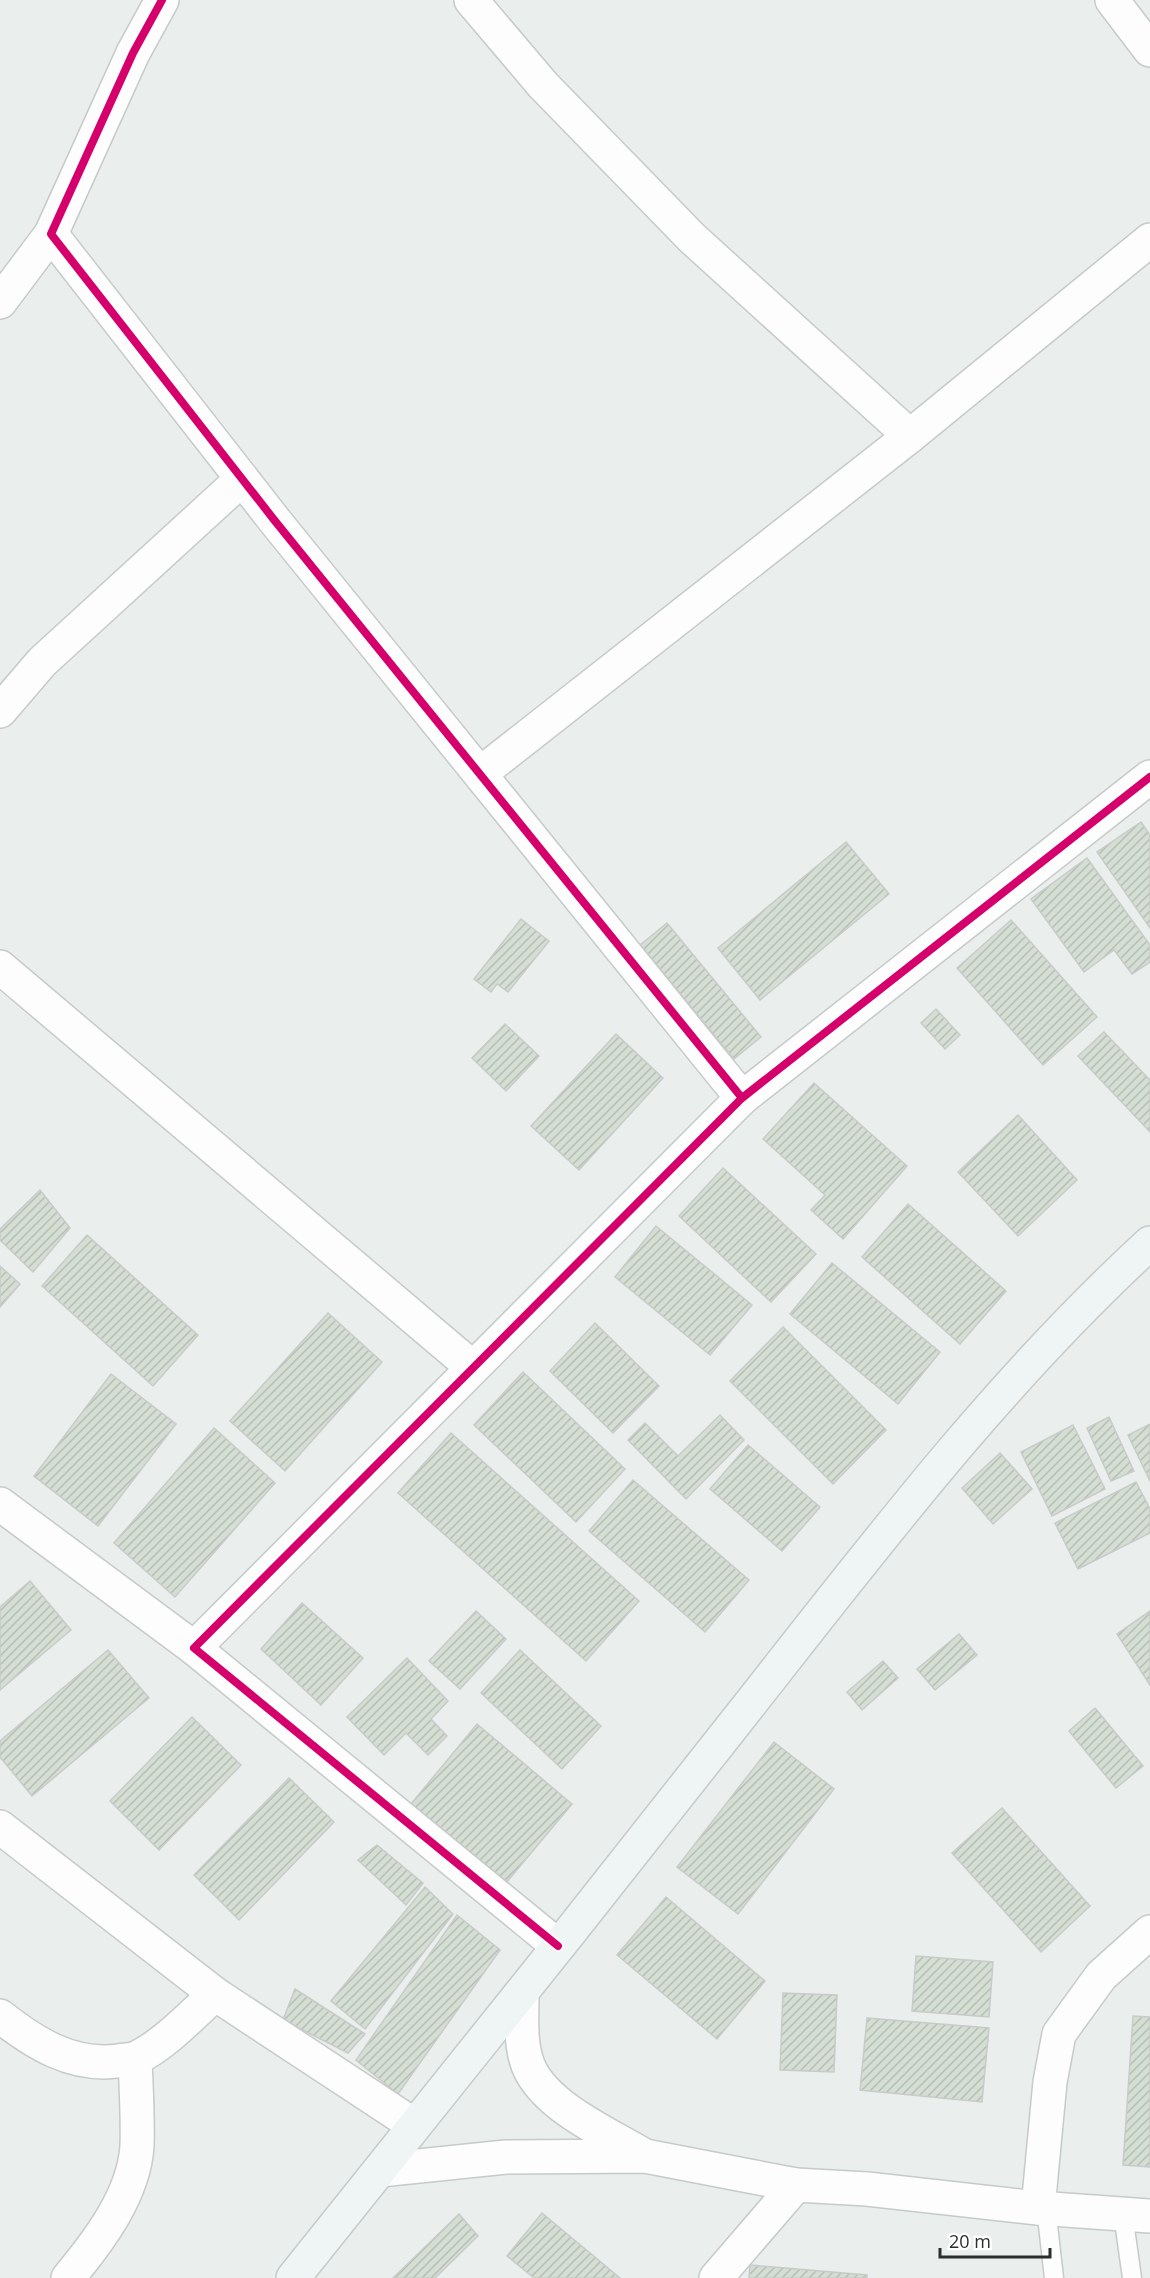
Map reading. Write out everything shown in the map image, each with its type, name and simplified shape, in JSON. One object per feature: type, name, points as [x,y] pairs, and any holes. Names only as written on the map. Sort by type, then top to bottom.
[{"type":"main road","points":[[293,2278],[414,2125],[522,1994],[869,1553],[1071,1317],[1150,1243]]},
{"type":"street","points":[[0,302],[51,234],[133,52],[162,0]]},
{"type":"street","points":[[471,0],[543,85],[692,238],[910,436]]},
{"type":"street","points":[[1112,0],[1150,50]]},
{"type":"street","points":[[51,234],[243,479],[742,1098]]},
{"type":"street","points":[[481,773],[910,436],[1150,240]]},
{"type":"street","points":[[0,711],[42,662],[243,479]]},
{"type":"street","points":[[194,1648],[742,1098],[1150,777]]},
{"type":"street","points":[[0,967],[472,1367]]},
{"type":"street","points":[[0,1504],[194,1648],[558,1946]]},
{"type":"street","points":[[0,1827],[215,1994],[414,2125]]},
{"type":"street","points":[[1042,2208],[1050,2082],[1059,2034],[1101,1976],[1150,1932]]},
{"type":"street","points":[[0,2016],[29,2039],[64,2056],[100,2064],[135,2059],[167,2037],[215,1994]]},
{"type":"street","points":[[522,1994],[522,2038],[526,2060],[536,2082],[561,2105],[645,2156]]},
{"type":"street","points":[[68,2278],[105,2230],[130,2180],[137,2148],[135,2059]]},
{"type":"street","points":[[380,2170],[506,2157],[645,2156],[796,2185],[867,2189],[1042,2208],[1137,2215]]},
{"type":"street","points":[[716,2278],[796,2185]]},
{"type":"lane","points":[[1042,2208],[1054,2278]]},
{"type":"lane","points":[[1132,2278],[1137,2215]]},
{"type":"building","points":[[1141,822],[1150,835],[1150,928],[1097,852]]},
{"type":"building","points":[[846,842],[889,894],[760,1000],[718,948]]},
{"type":"building","points":[[1087,858],[1150,945],[1150,962],[1132,974],[1114,950],[1084,972],[1031,899]]},
{"type":"building","points":[[521,919],[549,941],[508,992],[497,984],[491,992],[474,979]]},
{"type":"building","points":[[1011,920],[1097,1017],[1043,1065],[957,968]]},
{"type":"building","points":[[667,923],[761,1037],[734,1059],[640,945]]},
{"type":"building","points":[[936,1009],[960,1035],[945,1049],[921,1023]]},
{"type":"building","points":[[505,1024],[539,1056],[506,1091],[472,1058]]},
{"type":"building","points":[[1104,1032],[1150,1080],[1150,1132],[1078,1056]]},
{"type":"building","points":[[616,1034],[663,1078],[579,1170],[531,1126]]},
{"type":"building","points":[[814,1083],[907,1166],[843,1239],[811,1210],[825,1195],[763,1139]]},
{"type":"building","points":[[1018,1115],[1077,1180],[1018,1236],[958,1172]]},
{"type":"building","points":[[723,1168],[816,1254],[771,1302],[679,1216]]},
{"type":"building","points":[[40,1190],[70,1228],[33,1272],[0,1240],[0,1229]]},
{"type":"building","points":[[908,1204],[1006,1291],[960,1344],[862,1257]]},
{"type":"building","points":[[656,1226],[752,1305],[710,1355],[615,1277]]},
{"type":"building","points":[[87,1235],[198,1335],[153,1386],[42,1286]]},
{"type":"building","points":[[832,1263],[940,1352],[898,1404],[790,1314]]},
{"type":"building","points":[[0,1266],[20,1284],[0,1307]]},
{"type":"building","points":[[328,1313],[382,1362],[285,1471],[230,1421]]},
{"type":"building","points":[[595,1323],[659,1386],[613,1433],[550,1371]]},
{"type":"building","points":[[783,1327],[886,1430],[833,1484],[730,1381]]},
{"type":"building","points":[[523,1372],[625,1469],[576,1522],[474,1425]]},
{"type":"building","points":[[111,1374],[176,1424],[98,1526],[34,1476]]},
{"type":"building","points":[[720,1415],[744,1440],[686,1499],[628,1440],[645,1423],[678,1456]]},
{"type":"building","points":[[1109,1417],[1134,1471],[1111,1481],[1087,1428]]},
{"type":"building","points":[[1150,1424],[1150,1481],[1128,1435]]},
{"type":"building","points":[[1073,1425],[1105,1489],[1052,1516],[1021,1452]]},
{"type":"building","points":[[214,1428],[275,1483],[175,1597],[114,1543]]},
{"type":"building","points":[[451,1433],[639,1601],[586,1661],[398,1493]]},
{"type":"building","points":[[748,1445],[820,1507],[782,1551],[710,1489]]},
{"type":"building","points":[[1000,1453],[1032,1489],[993,1524],[962,1488]]},
{"type":"building","points":[[633,1480],[749,1580],[705,1632],[589,1531]]},
{"type":"building","points":[[1136,1482],[1150,1509],[1150,1533],[1078,1569],[1055,1523]]},
{"type":"building","points":[[30,1581],[71,1630],[0,1690],[0,1607]]},
{"type":"building","points":[[302,1603],[363,1658],[321,1705],[261,1649]]},
{"type":"building","points":[[476,1611],[506,1639],[460,1689],[429,1661]]},
{"type":"building","points":[[1150,1611],[1150,1685],[1117,1634]]},
{"type":"building","points":[[959,1634],[977,1655],[935,1690],[917,1669]]},
{"type":"building","points":[[108,1650],[149,1698],[32,1796],[0,1757],[0,1741]]},
{"type":"building","points":[[520,1650],[601,1726],[562,1769],[481,1693]]},
{"type":"building","points":[[407,1658],[448,1701],[431,1719],[447,1736],[428,1755],[406,1733],[384,1755],[347,1717]]},
{"type":"building","points":[[883,1661],[898,1678],[862,1710],[847,1692]]},
{"type":"building","points":[[1095,1708],[1143,1766],[1116,1788],[1069,1731]]},
{"type":"building","points":[[192,1717],[241,1765],[159,1850],[110,1801]]},
{"type":"building","points":[[477,1724],[572,1804],[506,1883],[411,1804]]},
{"type":"building","points":[[774,1742],[834,1789],[738,1914],[677,1867]]},
{"type":"building","points":[[289,1778],[334,1822],[239,1920],[194,1875]]},
{"type":"building","points":[[1002,1808],[1090,1906],[1041,1952],[952,1853]]},
{"type":"building","points":[[377,1845],[423,1883],[406,1905],[358,1860]]},
{"type":"building","points":[[425,1887],[453,1914],[365,2029],[331,2001]]},
{"type":"building","points":[[666,1897],[765,1981],[717,2039],[617,1955]]},
{"type":"building","points":[[457,1915],[500,1950],[398,2094],[356,2060]]},
{"type":"building","points":[[916,1956],[993,1962],[989,2017],[912,2011]]},
{"type":"building","points":[[295,1989],[365,2034],[348,2053],[283,2020]]},
{"type":"building","points":[[783,1993],[837,1995],[834,2072],[780,2070]]},
{"type":"building","points":[[1133,2016],[1150,2017],[1150,2167],[1123,2165]]},
{"type":"building","points":[[867,2018],[989,2028],[982,2102],[860,2090]]},
{"type":"building","points":[[542,2213],[620,2278],[534,2278],[507,2256]]},
{"type":"building","points":[[459,2214],[478,2236],[435,2278],[393,2278]]},
{"type":"building","points":[[750,2265],[867,2275],[867,2278],[749,2278]]},
{"type":"cycle path","points":[[162,0],[133,53],[51,234],[275,521],[742,1098]]},
{"type":"cycle path","points":[[558,1946],[194,1648],[742,1098],[1150,777]]}]
